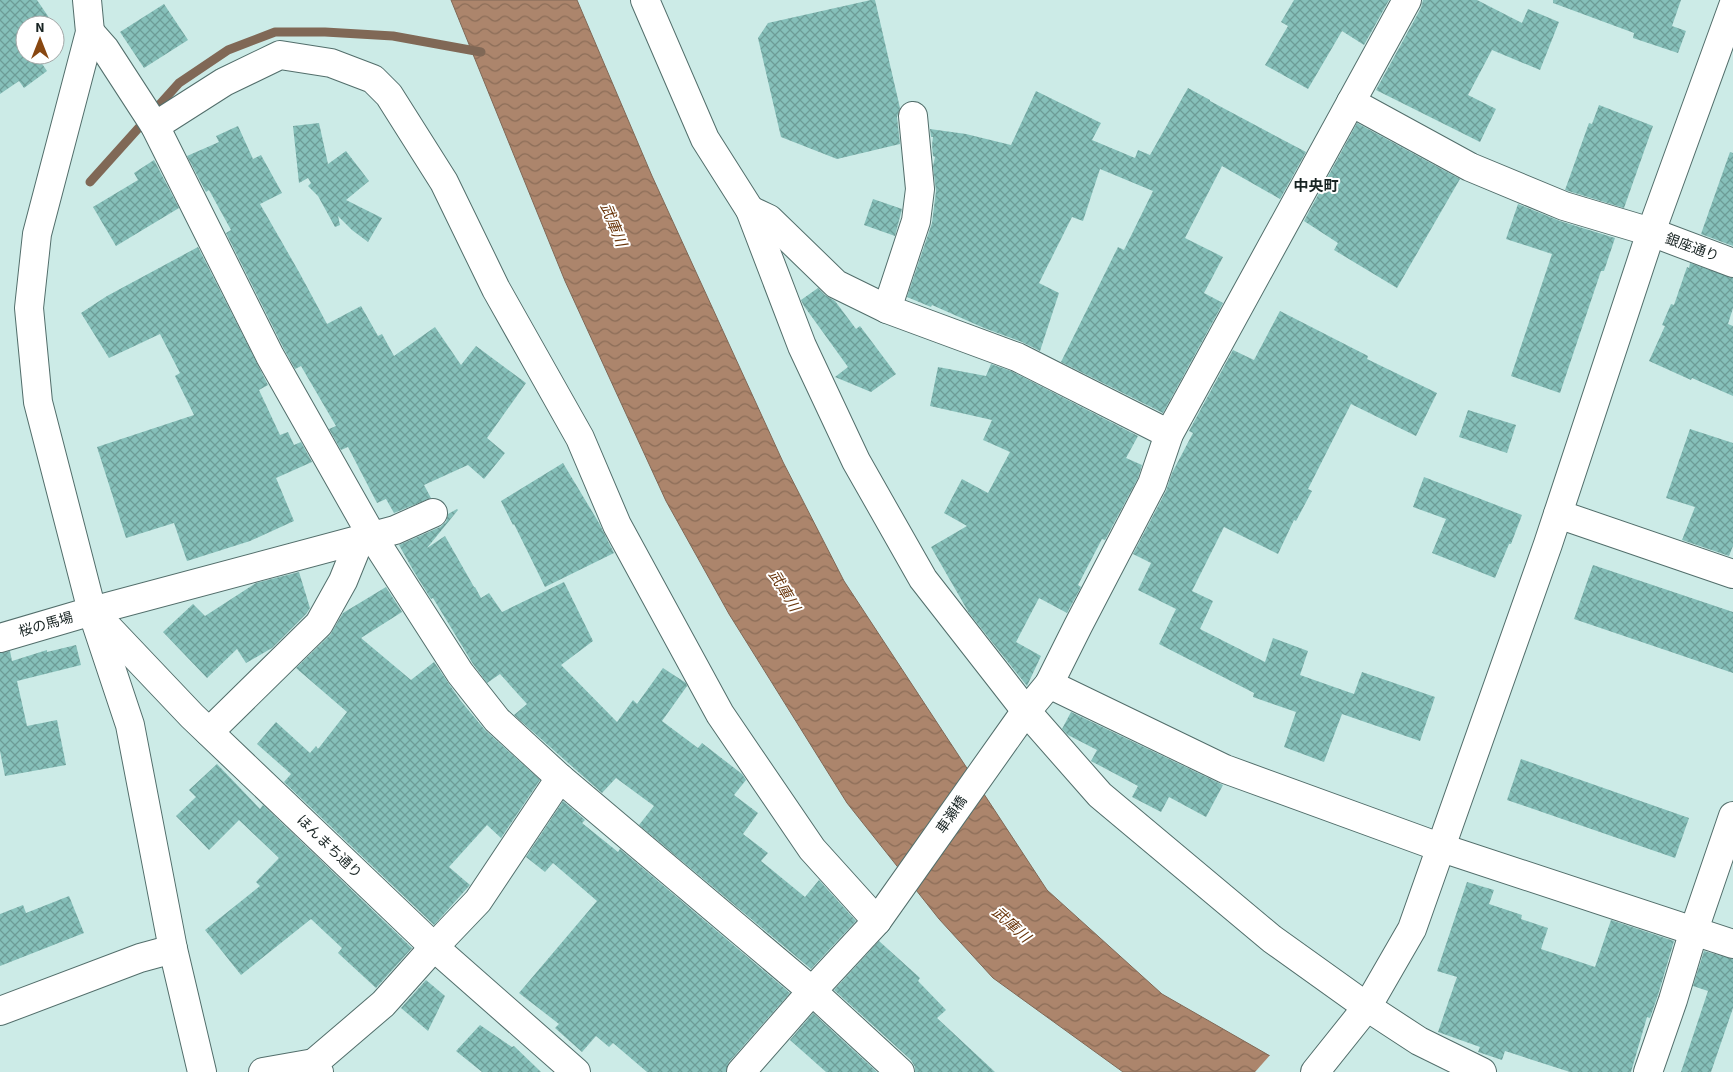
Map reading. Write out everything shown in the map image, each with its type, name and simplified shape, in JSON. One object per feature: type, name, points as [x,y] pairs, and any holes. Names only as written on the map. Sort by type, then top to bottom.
[{"type":"street","points":[[87,0],[90,32],[37,234],[29,308],[38,402],[92,611],[130,725],[173,949],[202,1072]]},
{"type":"street","points":[[645,0],[705,139],[750,210],[802,346],[856,461],[923,579],[1023,715],[1100,795],[1272,939],[1363,1012],[1482,1072]]},
{"type":"street","name":"車瀬橋","points":[[741,1072],[880,916],[1023,715],[1050,684],[1152,484],[1169,434],[1407,0]]},
{"type":"street","points":[[1316,1072],[1363,1012],[1412,929],[1558,514],[1651,232],[1733,6]]},
{"type":"street","points":[[90,32],[105,49],[149,116],[270,356],[366,538],[466,681],[497,720],[560,778],[812,991],[900,1072]]},
{"type":"street","points":[[149,116],[280,55],[331,62],[373,79],[389,95],[444,182],[496,289],[580,438],[617,525],[720,714],[812,849],[880,916]]},
{"type":"street","name":"銀座通り","points":[[1351,102],[1470,167],[1564,206],[1651,232],[1733,263]]},
{"type":"street","points":[[887,309],[916,221],[920,189],[913,116]]},
{"type":"street","points":[[750,210],[769,220],[836,284],[887,309],[1017,357],[1169,434]]},
{"type":"street","name":"桜の馬場","points":[[0,638],[92,611],[395,530],[433,514]]},
{"type":"street","points":[[1558,514],[1733,574]]},
{"type":"street","points":[[209,732],[319,624],[366,538]]},
{"type":"street","name":"ほんまち通り","points":[[92,611],[209,732],[434,947],[576,1072]]},
{"type":"street","points":[[1050,684],[1225,769],[1442,848],[1733,944]]},
{"type":"street","points":[[263,1072],[317,1068],[383,1004],[478,901],[560,778]]},
{"type":"street","points":[[1648,1072],[1733,816]]},
{"type":"street","points":[[0,1011],[140,958],[173,949]]},
{"type":"water","name":"武庫川","points":[[451,0],[577,0],[652,176],[783,462],[844,581],[1047,890],[1162,994],[1298,1072],[1123,1072],[993,978],[939,919],[847,803],[729,614],[666,501],[565,281]]},
{"type":"pier","points":[[1271,1054],[1299,1070],[1300,1072],[1255,1072]]},
{"type":"building","points":[[0,0],[37,0],[47,15],[15,15],[15,65],[43,65],[47,71],[24,88],[19,81],[0,94]]},
{"type":"building","points":[[875,0],[900,108],[897,117],[900,144],[837,159],[781,137],[758,38],[768,23]]},
{"type":"building","points":[[1294,0],[1389,0],[1364,45],[1342,31],[1308,89],[1265,65],[1288,26],[1281,22]]},
{"type":"building","points":[[1423,0],[1477,0],[1522,23],[1528,9],[1559,22],[1540,70],[1492,50],[1468,95],[1496,109],[1480,142],[1376,90],[1421,8]]},
{"type":"building","points":[[1553,0],[1681,0],[1672,26],[1686,31],[1678,53],[1633,38],[1634,33],[1553,3]]},
{"type":"building","points":[[164,4],[188,40],[144,68],[120,32]]},
{"type":"building","points":[[1188,88],[1306,152],[1280,199],[1222,166],[1185,238],[1223,257],[1204,293],[1223,303],[1163,413],[1061,362],[1118,247],[1124,250],[1153,191],[1100,169],[1083,221],[1072,217],[1039,283],[1059,293],[1040,351],[932,305],[931,307],[907,297],[932,223],[936,191],[933,166],[935,157],[933,156],[933,137],[931,137],[930,129],[966,134],[1011,145],[1036,91],[1101,123],[1092,140],[1135,158],[1138,150],[1150,155]]},
{"type":"building","points":[[1599,105],[1653,126],[1624,208],[1565,190],[1589,123],[1592,124]]},
{"type":"building","points":[[319,123],[328,164],[346,151],[369,181],[346,200],[382,218],[368,242],[338,216],[340,225],[335,227],[318,196],[308,186],[311,183],[308,178],[299,183],[293,126]]},
{"type":"building","points":[[1357,123],[1460,179],[1397,288],[1334,250],[1338,243],[1304,221]]},
{"type":"building","points":[[238,126],[253,159],[261,155],[282,193],[260,204],[327,324],[361,306],[378,336],[382,334],[394,356],[435,327],[461,365],[476,346],[526,383],[487,438],[505,453],[484,479],[468,465],[424,485],[431,498],[394,513],[386,499],[377,503],[348,447],[341,450],[329,429],[336,426],[301,366],[295,369],[284,349],[226,233],[231,230],[209,190],[206,192],[187,156],[219,142],[216,136]]},
{"type":"building","points":[[1730,152],[1733,153],[1733,246],[1701,234]]},
{"type":"building","points":[[154,160],[179,208],[116,246],[93,207],[138,180],[134,173]]},
{"type":"building","points":[[873,199],[902,209],[895,236],[864,225]]},
{"type":"building","points":[[1518,204],[1560,221],[1615,238],[1604,271],[1601,271],[1560,393],[1511,376],[1552,254],[1506,239]]},
{"type":"building","points":[[198,247],[268,385],[259,390],[280,435],[288,432],[294,445],[301,442],[312,462],[276,478],[294,521],[250,541],[187,561],[174,523],[126,538],[97,447],[194,415],[175,376],[180,373],[160,334],[109,358],[81,313],[107,296]]},
{"type":"building","points":[[1690,263],[1733,278],[1733,308],[1728,324],[1733,326],[1733,396],[1649,361],[1665,326],[1662,325],[1671,304],[1674,305]]},
{"type":"building","points":[[818,288],[835,301],[856,329],[860,326],[896,374],[871,392],[835,377],[848,367],[801,300]]},
{"type":"building","points":[[1280,311],[1368,356],[1367,359],[1437,393],[1416,436],[1351,404],[1308,489],[1312,491],[1296,521],[1294,520],[1278,554],[1224,527],[1192,591],[1213,601],[1200,629],[1265,662],[1273,638],[1308,651],[1300,675],[1354,694],[1362,672],[1435,697],[1420,741],[1342,714],[1324,762],[1284,747],[1296,712],[1253,697],[1254,693],[1159,644],[1176,609],[1138,590],[1151,563],[1133,554],[1166,491],[1172,473],[1193,433],[1189,431],[1233,350],[1254,360]]},
{"type":"building","points":[[991,364],[1011,371],[1138,436],[1126,458],[1142,465],[1138,478],[1105,540],[1102,539],[1078,585],[1081,587],[1067,613],[1039,598],[1016,642],[1041,656],[1027,686],[969,613],[931,547],[967,526],[944,513],[962,479],[988,493],[1010,452],[983,440],[992,420],[930,406],[938,367],[986,376]]},
{"type":"building","points":[[1468,410],[1516,425],[1507,453],[1459,437]]},
{"type":"building","points":[[1690,429],[1733,443],[1733,546],[1729,556],[1682,540],[1695,507],[1666,498]]},
{"type":"building","points":[[563,463],[599,523],[614,553],[545,587],[501,501]]},
{"type":"building","points":[[1424,477],[1522,515],[1495,578],[1432,553],[1446,519],[1413,507]]},
{"type":"building","points":[[457,509],[427,548],[445,536],[481,598],[489,593],[502,612],[564,582],[593,641],[561,665],[617,722],[633,700],[637,704],[663,668],[686,683],[687,686],[662,721],[698,748],[702,743],[742,774],[746,780],[734,795],[758,813],[743,834],[768,853],[761,861],[805,897],[819,880],[856,921],[811,969],[639,825],[654,806],[616,778],[602,793],[514,715],[527,704],[500,674],[487,683],[473,664],[433,598],[431,599],[399,545],[440,527],[446,522],[448,514]]},
{"type":"building","points":[[1593,565],[1733,612],[1733,673],[1574,619]]},
{"type":"building","points":[[299,572],[310,608],[272,648],[246,663],[237,649],[207,678],[163,632],[193,604],[205,616],[256,583]]},
{"type":"building","points":[[386,587],[402,612],[361,638],[411,680],[434,662],[460,700],[485,730],[540,780],[501,838],[487,825],[449,867],[470,885],[434,925],[284,782],[291,774],[257,744],[276,722],[310,753],[316,746],[318,749],[347,712],[296,668],[330,635],[343,613]]},
{"type":"building","points":[[76,645],[81,665],[17,681],[27,726],[57,720],[66,765],[5,776],[0,751],[0,653],[10,651],[12,661],[47,650],[47,652]]},
{"type":"building","points":[[1071,712],[1223,785],[1206,817],[1169,797],[1161,812],[1132,797],[1138,786],[1091,761],[1097,750],[1068,735],[1062,729]]},
{"type":"building","points":[[1521,759],[1689,818],[1675,858],[1507,800]]},
{"type":"building","points":[[217,764],[260,809],[263,805],[412,948],[376,988],[338,953],[342,948],[311,919],[241,975],[205,930],[260,886],[256,882],[279,858],[239,820],[209,850],[176,816],[196,797],[189,790]]},
{"type":"building","points":[[563,801],[585,820],[582,823],[618,852],[620,849],[790,993],[729,1062],[726,1072],[647,1072],[613,1043],[609,1047],[596,1036],[582,1052],[555,1028],[559,1024],[519,993],[597,901],[553,863],[545,872],[526,857]]},
{"type":"building","points":[[1467,882],[1494,890],[1489,904],[1522,915],[1521,919],[1548,928],[1541,949],[1595,967],[1611,920],[1674,941],[1650,1018],[1647,1017],[1631,1072],[1570,1072],[1505,1051],[1502,1060],[1478,1052],[1480,1047],[1438,1032],[1457,977],[1437,971]]},
{"type":"building","points":[[69,896],[84,933],[0,966],[0,914],[23,905],[26,913]]},
{"type":"building","points":[[879,941],[920,978],[918,981],[946,1010],[937,1018],[995,1072],[915,1072],[915,1067],[911,1060],[834,990]]},
{"type":"building","points":[[1704,951],[1733,959],[1733,1008],[1711,1072],[1681,1072],[1708,991],[1693,986]]},
{"type":"building","points":[[426,980],[445,996],[428,1031],[401,1008]]},
{"type":"building","points":[[813,1013],[877,1072],[826,1072],[790,1040]]},
{"type":"building","points":[[480,1025],[512,1047],[514,1046],[541,1072],[482,1072],[456,1051]]},
{"type":"waterway","points":[[90,182],[179,83],[228,50],[275,32],[325,32],[393,36],[481,52]]},
{"type":"district","name":"中央町","points":[[1316,186]]}]
